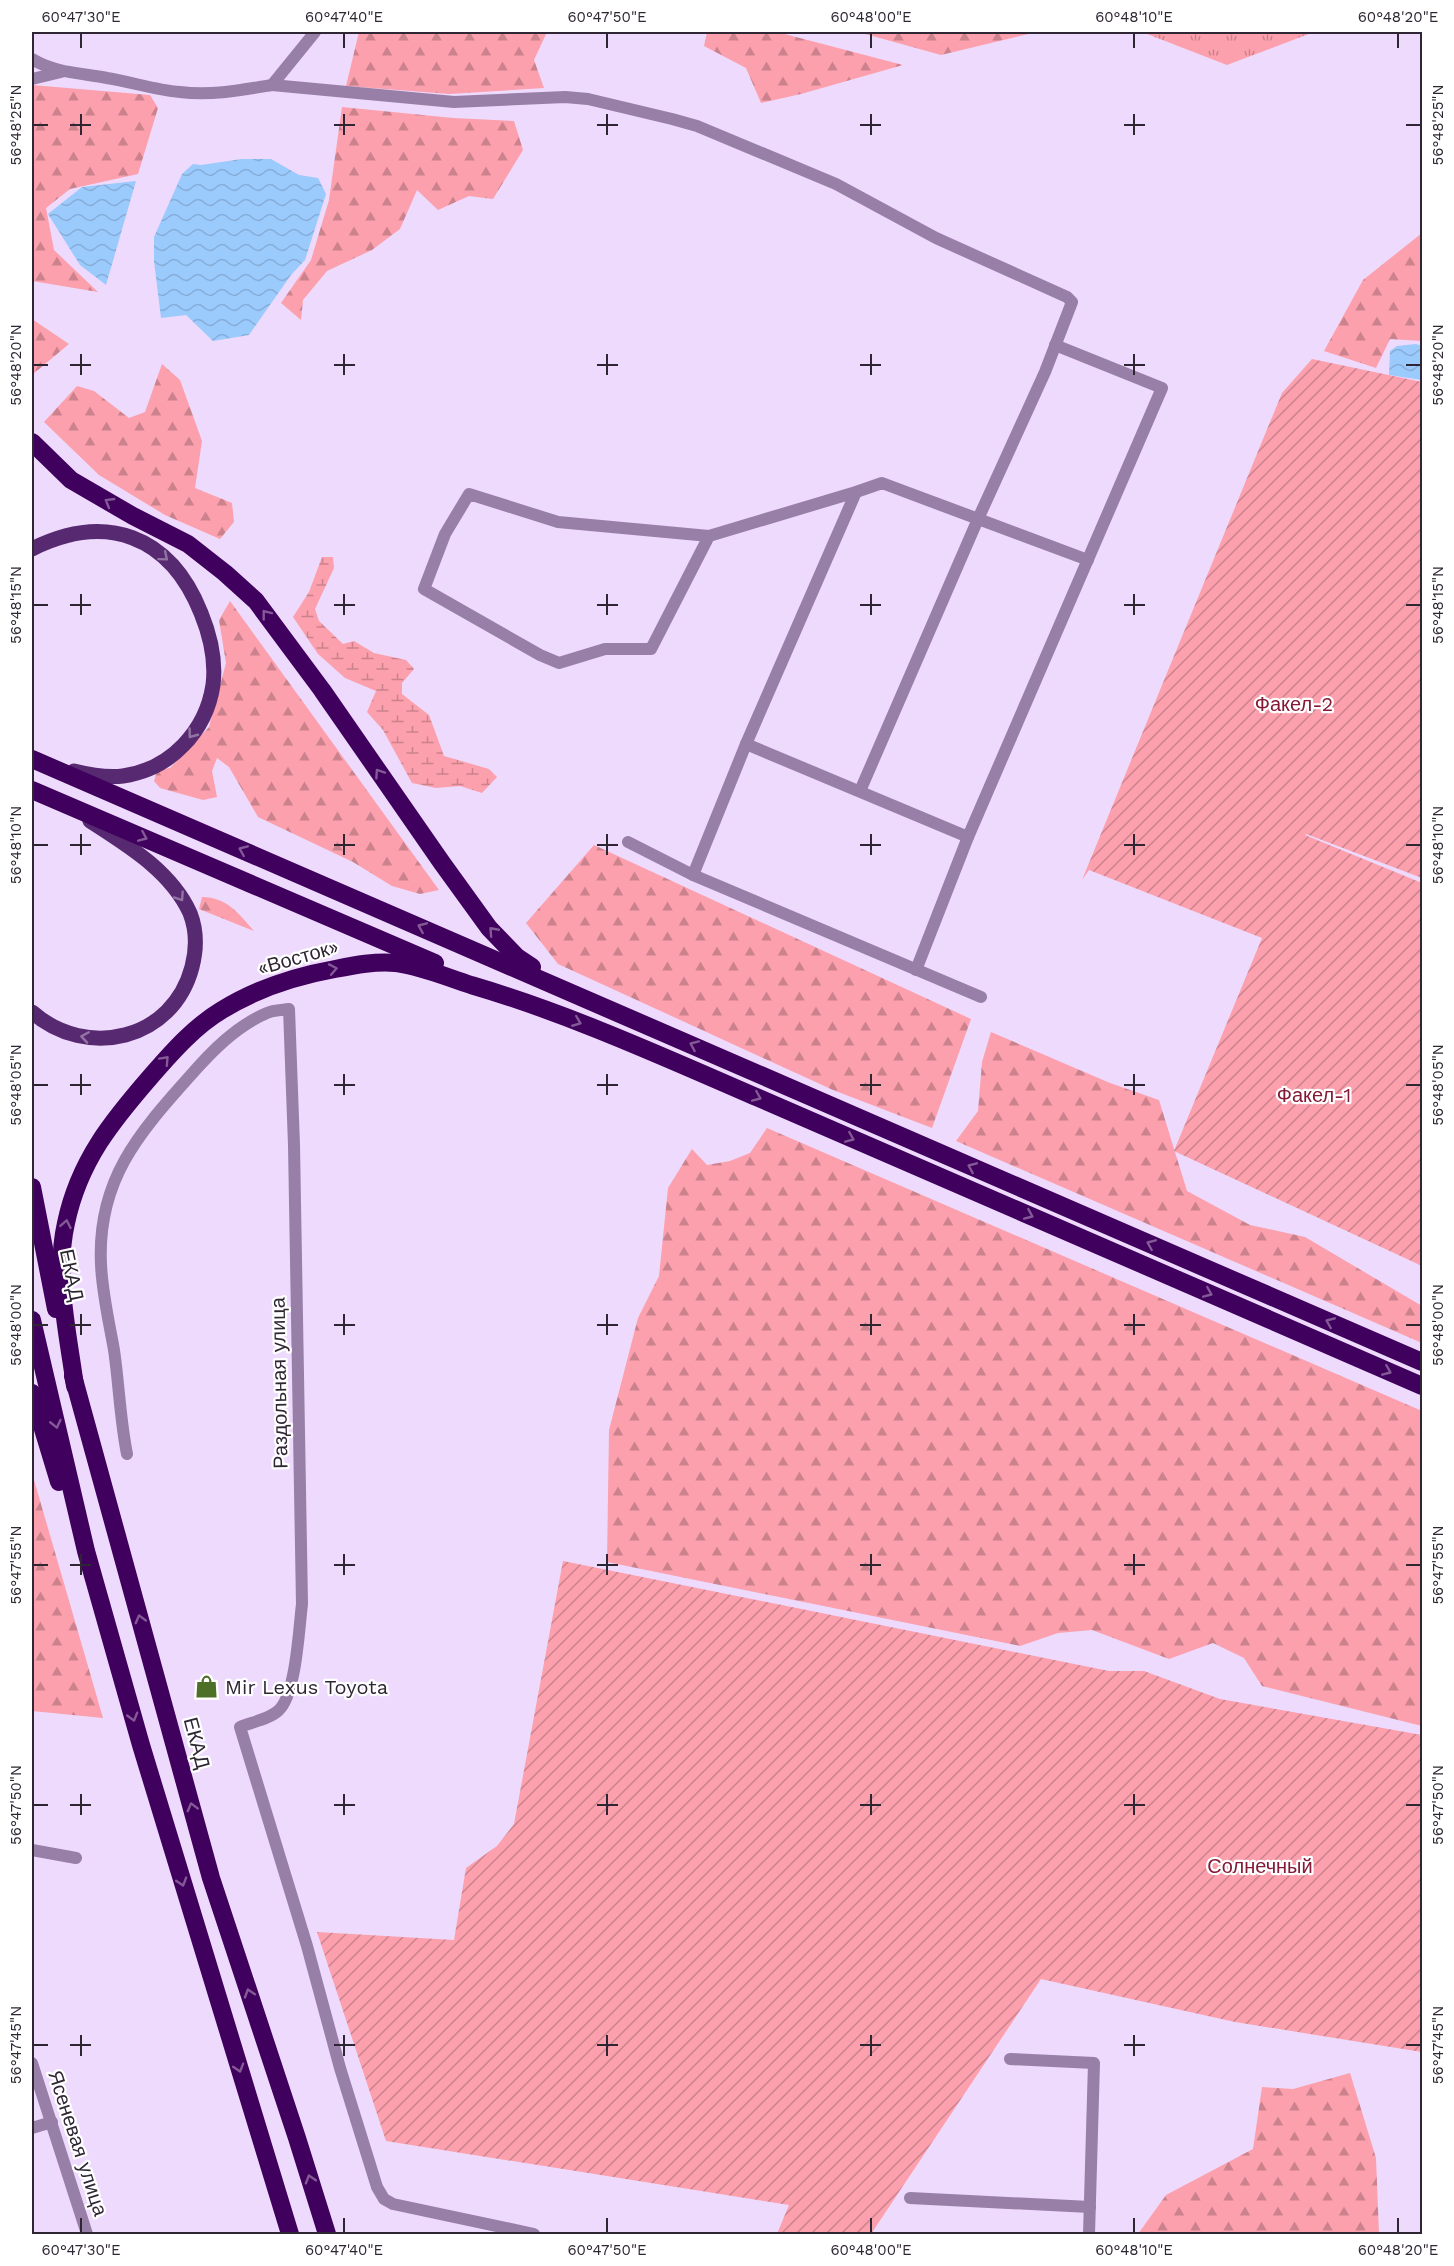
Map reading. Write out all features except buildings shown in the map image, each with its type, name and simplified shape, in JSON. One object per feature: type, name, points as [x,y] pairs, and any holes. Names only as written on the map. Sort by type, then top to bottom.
[{"type":"highway","points":[[32,442],[71,480],[133,516],[188,544],[256,601],[322,690],[489,928],[517,957],[572,992]]},
{"type":"highway","points":[[32,758],[1422,1362]]},
{"type":"highway","points":[[32,790],[523,1000]]},
{"type":"highway","name":"«Восток»","points":[[75,1386],[63,1291],[64,1228],[85,1165],[104,1132],[164,1061],[193,1032],[218,1012],[250,994],[292,979],[359,964],[392,962],[523,1000],[669,1059],[1422,1386]]},
{"type":"highway","name":"ЕКАД","points":[[32,1186],[49,1283],[75,1386],[211,1878],[327,2235]]},
{"type":"highway","points":[[32,1320],[86,1551],[141,1745],[290,2235]]},
{"type":"highway","points":[[32,1393],[54,1469],[86,1551]]},
{"type":"main road","points":[[32,549],[63,535],[95,531],[136,539],[165,556],[177,569],[195,598],[211,646],[213,672],[210,695],[203,718],[188,740],[163,762],[134,774],[104,776],[73,771],[32,758]]},
{"type":"main road","points":[[32,790],[72,810],[112,835],[160,873],[182,899],[194,925],[196,937],[190,975],[178,998],[163,1016],[138,1032],[112,1037],[83,1037],[57,1029],[32,1012]]},
{"type":"street","points":[[272,85],[315,32]]},
{"type":"street","points":[[32,59],[61,72],[108,78],[183,93],[226,92],[272,85],[454,102],[576,98],[697,126],[836,184],[936,238],[1067,297],[1072,302],[1055,345],[860,791]]},
{"type":"street","points":[[32,80],[61,72]]},
{"type":"street","points":[[916,970],[968,837],[1162,388],[1055,345]]},
{"type":"street","points":[[710,536],[651,649],[605,649],[559,663],[540,656],[424,589],[445,534],[469,494],[558,522],[710,536],[882,483],[1088,560]]},
{"type":"street","points":[[693,875],[746,744],[856,492]]},
{"type":"street","points":[[746,744],[968,837]]},
{"type":"street","points":[[628,842],[693,875],[981,997]]},
{"type":"street","name":"Раздольная улица","points":[[127,1454],[121,1426],[118,1382],[101,1266],[103,1223],[111,1186],[124,1158],[150,1121],[206,1057],[234,1033],[268,1012],[289,1010],[302,1604],[294,1671],[286,1700],[279,1710],[240,1727],[307,1946],[339,2068],[377,2187],[384,2199],[393,2204],[518,2233]]},
{"type":"street","points":[[32,1850],[76,1858]]},
{"type":"street","points":[[1010,2059],[1094,2063],[1089,2235]]},
{"type":"street","name":"Ясеневая улица","points":[[32,2063],[87,2235]]},
{"type":"street","points":[[32,2128],[52,2122]]},
{"type":"street","points":[[910,2198],[1090,2207]]},
{"type":"street","points":[[518,2233],[534,2235]]},
{"type":"green space","points":[[359,32],[547,32],[534,60],[544,88],[449,94],[346,86]]},
{"type":"green space","points":[[707,32],[777,32],[903,65],[761,103],[746,68],[704,46]]},
{"type":"green space","points":[[858,32],[1037,32],[941,55]]},
{"type":"green space","points":[[1142,32],[1314,32],[1227,65]]},
{"type":"green space","points":[[32,85],[150,95],[158,108],[138,174],[70,189],[46,208],[54,250],[98,292],[32,281]]},
{"type":"green space","points":[[342,107],[453,118],[514,121],[523,150],[493,199],[469,196],[438,210],[417,190],[400,229],[372,250],[327,271],[303,300],[301,320],[281,303],[311,260],[329,200]]},
{"type":"green space","points":[[1422,233],[1422,341],[1390,339],[1376,368],[1324,351],[1363,280]]},
{"type":"green space","points":[[32,319],[69,344],[32,375]]},
{"type":"green space","name":"Факел-2","points":[[1312,359],[1422,382],[1422,878],[1305,835],[1422,883],[1422,1266],[1174,1151],[1262,938],[1089,870],[1082,880],[1282,393]]},
{"type":"green space","points":[[162,364],[180,380],[202,441],[195,488],[232,503],[234,522],[220,539],[165,515],[99,475],[44,422],[77,386],[94,391],[129,418],[145,412]]},
{"type":"green space","points":[[322,557],[333,557],[334,568],[315,609],[319,621],[343,644],[354,641],[374,653],[406,660],[414,669],[402,683],[402,694],[429,715],[444,756],[489,769],[497,777],[482,793],[460,786],[436,788],[412,783],[383,730],[367,712],[376,691],[345,678],[318,654],[293,617],[309,592]]},
{"type":"green space","points":[[230,601],[439,890],[420,894],[392,886],[353,862],[258,817],[229,767],[217,758],[212,771],[217,797],[203,800],[160,788],[154,781],[157,770],[170,768],[209,727],[226,663],[219,620]]},
{"type":"green space","points":[[594,845],[971,1019],[932,1128],[833,1090],[558,964],[526,923]]},
{"type":"green space","points":[[202,897],[225,903],[238,913],[254,931],[199,909]]},
{"type":"green space","points":[[991,1032],[1110,1083],[1159,1100],[1187,1191],[1250,1225],[1305,1237],[1422,1306],[1422,1343],[956,1141],[978,1111],[982,1062]]},
{"type":"green space","points":[[767,1128],[1422,1411],[1422,1726],[1262,1686],[1244,1658],[1213,1643],[1169,1659],[1092,1630],[1058,1633],[1020,1646],[607,1562],[609,1430],[638,1318],[659,1276],[668,1188],[692,1149],[707,1165],[730,1161],[750,1153]]},
{"type":"green space","points":[[32,1473],[103,1718],[32,1711]]},
{"type":"green space","name":"Солнечный","points":[[563,1561],[1109,1671],[1144,1671],[1220,1699],[1422,1735],[1422,2052],[1235,2022],[1041,1979],[871,2234],[777,2234],[789,2205],[386,2141],[317,1932],[454,1940],[466,1868],[497,1846],[514,1824]]},
{"type":"green space","points":[[1350,2073],[1376,2158],[1379,2234],[1138,2234],[1166,2195],[1253,2149],[1262,2087],[1293,2089]]},
{"type":"water","points":[[242,159],[271,159],[299,175],[318,178],[326,194],[305,260],[291,275],[249,335],[213,341],[186,315],[161,318],[154,261],[154,237],[182,174],[193,164],[201,165]]},
{"type":"water","points":[[136,181],[106,285],[80,265],[48,214],[82,187]]},
{"type":"water","points":[[1416,344],[1422,346],[1422,380],[1389,375],[1390,351],[1397,346]]},
{"type":"place","name":"Mir Lexus Toyota","points":[[207,1687]]},
{"type":"park label","name":"Факел-1","points":[[1314,1095]]}]
